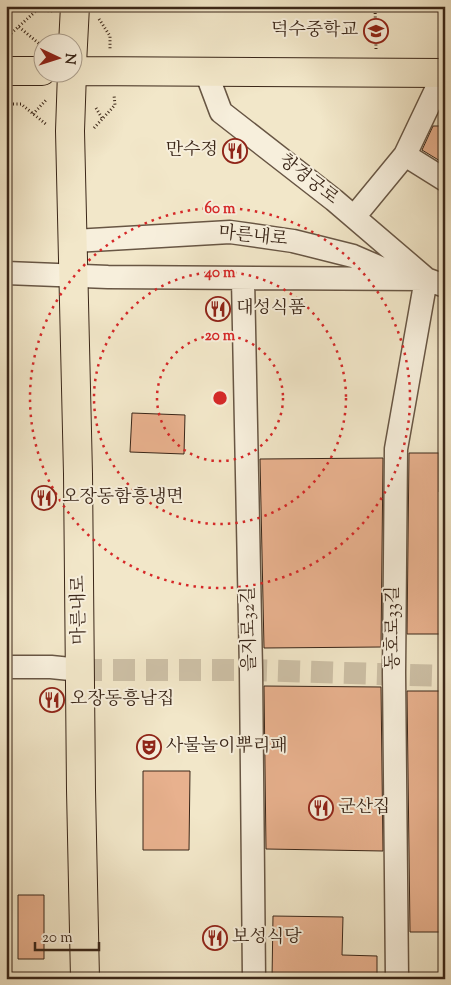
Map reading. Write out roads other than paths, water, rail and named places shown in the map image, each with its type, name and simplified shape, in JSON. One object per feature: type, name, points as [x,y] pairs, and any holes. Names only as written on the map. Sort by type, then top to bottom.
[{"type":"main road","points":[[74,32],[76,9]]},
{"type":"main road","points":[[6,71],[32,71]]},
{"type":"main road","points":[[82,72],[445,73]]},
{"type":"main road","name":"마른내로","points":[[72,82],[70,131],[78,474],[84,979]]},
{"type":"street","name":"창경궁로","points":[[206,72],[221,112],[436,283]]},
{"type":"street","points":[[354,218],[405,155],[445,73]]},
{"type":"street","points":[[405,155],[445,180]]},
{"type":"street","name":"마른내로","points":[[74,241],[230,232],[293,241],[352,256],[383,269],[436,283]]},
{"type":"street","points":[[6,273],[74,274],[108,277],[436,283]]},
{"type":"street","name":"을지로32길","points":[[244,278],[251,661],[254,979]]},
{"type":"street","name":"동호로33길","points":[[397,979],[394,673],[396,449],[436,283]]},
{"type":"street","points":[[6,668],[51,667],[80,670]]},
{"type":"tunnel","points":[[80,670],[251,670],[445,676]]},
{"type":"place","name":"덕수중학교","points":[[376,31]]},
{"type":"place","name":"만수정","points":[[235,151]]},
{"type":"place","name":"대성식품","points":[[218,309]]},
{"type":"place","name":"오장동함흥냉면","points":[[44,498]]},
{"type":"place","name":"오장동흥남집","points":[[52,700]]},
{"type":"place","name":"사물놀이뿌리패","points":[[149,747]]},
{"type":"place","name":"군산집","points":[[321,808]]},
{"type":"place","name":"보성식당","points":[[215,938]]}]
